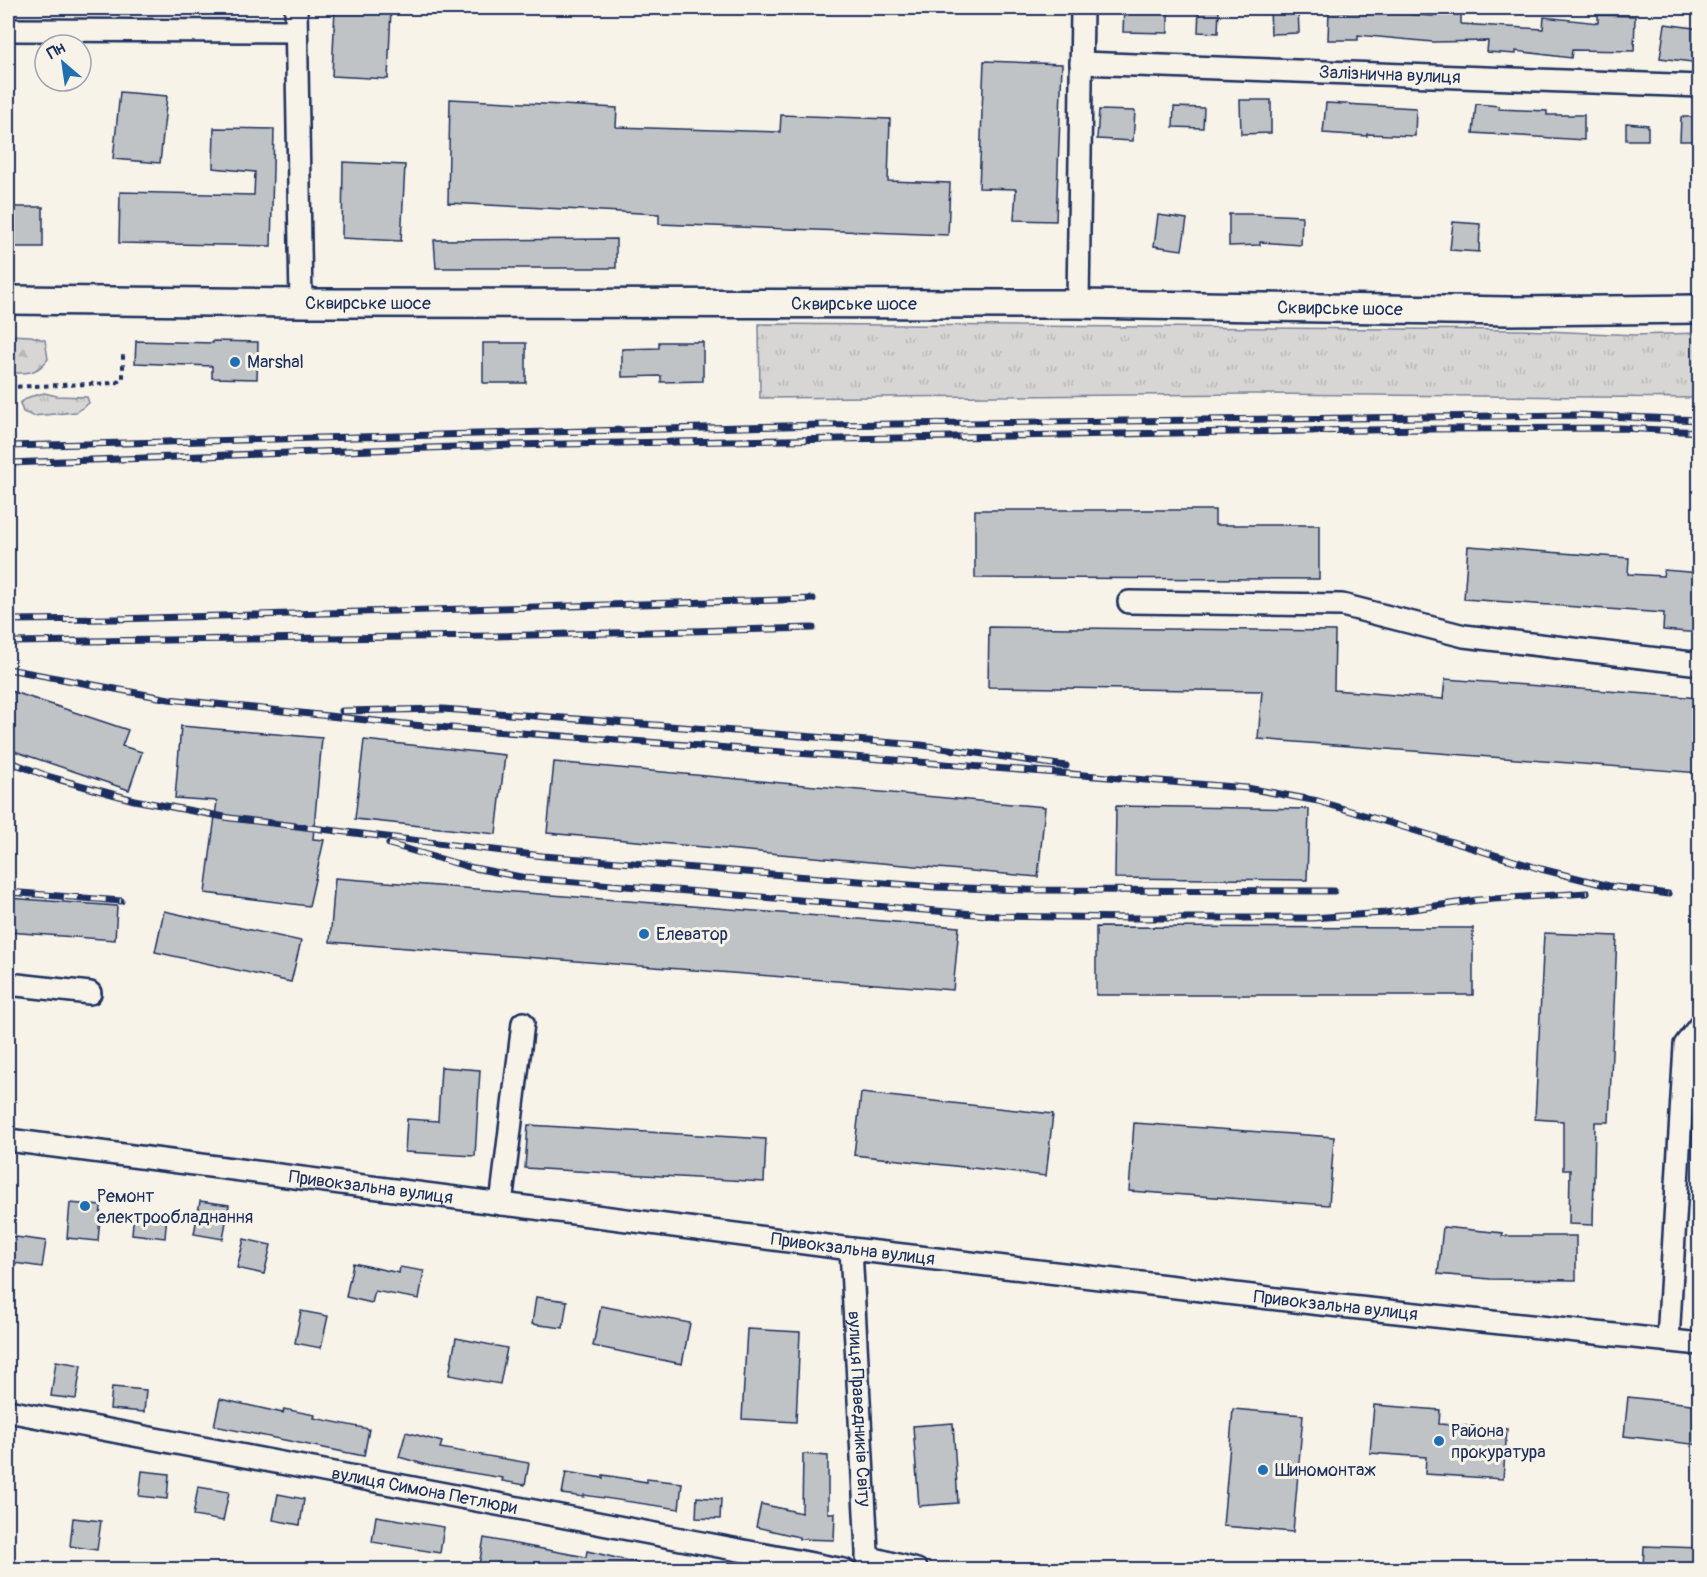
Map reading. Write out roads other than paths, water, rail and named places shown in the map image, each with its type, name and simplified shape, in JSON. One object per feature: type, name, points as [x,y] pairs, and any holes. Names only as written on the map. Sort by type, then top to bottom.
[{"type":"main road","name":"Сквирське шосе","points":[[8,300],[301,303],[1078,304],[1509,311],[1700,309]]},
{"type":"street","points":[[296,8],[301,303]]},
{"type":"street","points":[[1078,304],[1082,8]]},
{"type":"street","points":[[8,30],[296,31]]},
{"type":"street","name":"Залізнична вулиця","points":[[1081,63],[1700,86]]},
{"type":"street","points":[[1129,602],[1341,605],[1464,636],[1700,664]]},
{"type":"street","points":[[8,984],[90,993]]},
{"type":"street","points":[[501,1204],[524,1023]]},
{"type":"street","points":[[1668,1341],[1685,1045],[1700,1025]]},
{"type":"street","name":"Привокзальна вулиця","points":[[8,1140],[851,1249],[1324,1304],[1700,1344]]},
{"type":"street","name":"вулиця Праведників Світу","points":[[851,1249],[867,1563]]},
{"type":"street","name":"вулиця Симона Петлюри","points":[[8,1411],[844,1569]]},
{"type":"street","points":[[867,1563],[917,1569]]},
{"type":"railway","points":[[8,446],[823,425],[1579,415],[1700,420]]},
{"type":"railway","points":[[8,463],[511,445],[1426,429],[1621,428],[1700,432]]},
{"type":"railway","points":[[8,620],[813,599]]},
{"type":"railway","points":[[8,642],[493,636],[813,628]]},
{"type":"railway","points":[[8,669],[169,699],[423,726],[1247,788],[1318,801],[1541,869],[1609,886],[1668,894]]},
{"type":"railway","points":[[342,711],[443,709],[921,745],[1066,766]]},
{"type":"railway","points":[[8,761],[50,777],[134,800],[230,818],[543,856],[935,887],[1027,890],[1334,891]]},
{"type":"railway","points":[[389,844],[469,867],[526,878],[999,916],[1312,918],[1385,913],[1478,900],[1587,893]]},
{"type":"railway","points":[[8,892],[121,901]]},
{"type":"place","name":"Marshal","points":[[235,362]]},
{"type":"place","name":"Елеватор","points":[[644,934]]},
{"type":"place","name":"Ремонт електрообладнання","points":[[85,1206]]},
{"type":"place","name":"Района прокуратура","points":[[1439,1441]]},
{"type":"place","name":"Шиномонтаж","points":[[1263,1470]]}]
